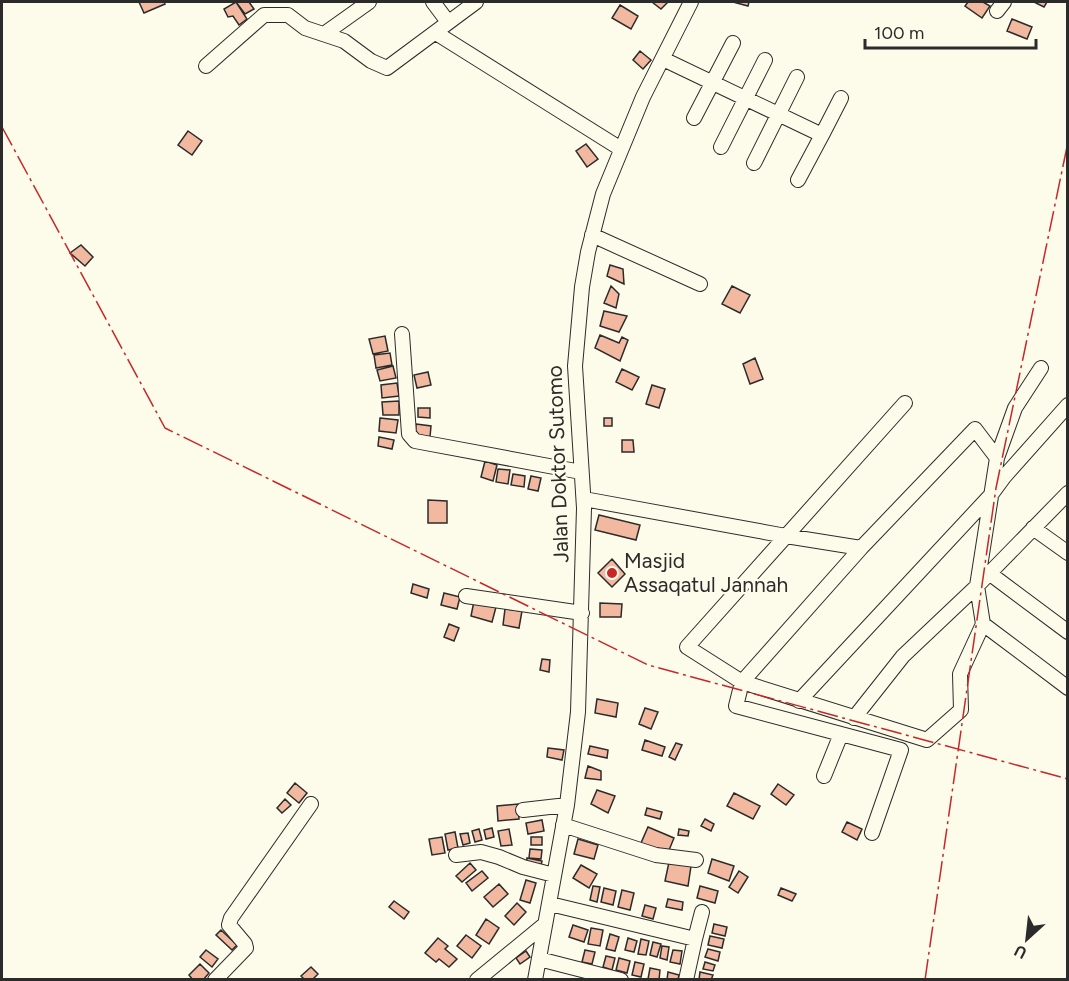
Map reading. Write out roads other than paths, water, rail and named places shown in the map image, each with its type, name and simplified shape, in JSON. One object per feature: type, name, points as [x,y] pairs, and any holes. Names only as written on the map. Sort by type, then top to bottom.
[{"type":"street","points":[[324,34],[369,2]]},
{"type":"street","points":[[433,2],[448,22]]},
{"type":"street","points":[[206,66],[264,15],[288,15],[305,28],[344,41],[371,61],[387,68],[476,2]]},
{"type":"street","name":"Jalan Doktor Sutomo","points":[[535,980],[567,805],[578,712],[584,498],[575,366],[582,287],[603,194],[643,97],[692,2]]},
{"type":"street","points":[[436,33],[621,148]]},
{"type":"street","points":[[694,118],[733,43]]},
{"type":"street","points":[[663,59],[822,135]]},
{"type":"street","points":[[721,147],[765,60]]},
{"type":"street","points":[[754,163],[797,77]]},
{"type":"street","points":[[798,180],[841,98]]},
{"type":"street","points":[[592,235],[700,284]]},
{"type":"street","points":[[402,334],[409,434],[415,441],[581,472]]},
{"type":"street","points":[[905,404],[687,647],[742,682],[927,740],[961,710],[960,674],[983,624],[977,585],[997,458],[1016,408],[1041,368]]},
{"type":"street","points":[[799,701],[990,496],[1068,405]]},
{"type":"street","points":[[872,833],[901,750],[736,706],[742,682],[861,548],[975,429],[997,458]]},
{"type":"street","points":[[854,718],[903,656],[1068,493]]},
{"type":"street","points":[[584,498],[786,537],[861,548]]},
{"type":"street","points":[[1033,528],[1068,553]]},
{"type":"street","points":[[989,573],[1068,632]]},
{"type":"street","points":[[466,596],[582,613]]},
{"type":"street","points":[[983,624],[1068,688]]},
{"type":"street","points":[[824,776],[841,734]]},
{"type":"street","points":[[215,980],[246,948],[229,925],[231,918],[310,804]]},
{"type":"street","points":[[523,810],[567,805]]},
{"type":"street","points":[[563,825],[656,855],[696,860]]},
{"type":"street","points":[[456,855],[481,852],[554,875]]},
{"type":"street","points":[[550,904],[695,939]]},
{"type":"street","points":[[686,980],[702,912]]},
{"type":"street","points":[[477,980],[544,925]]},
{"type":"street","points":[[539,959],[621,980]]},
{"type":"place","name":"Masjid Assaqatul Jannah","points":[[612,573]]}]
